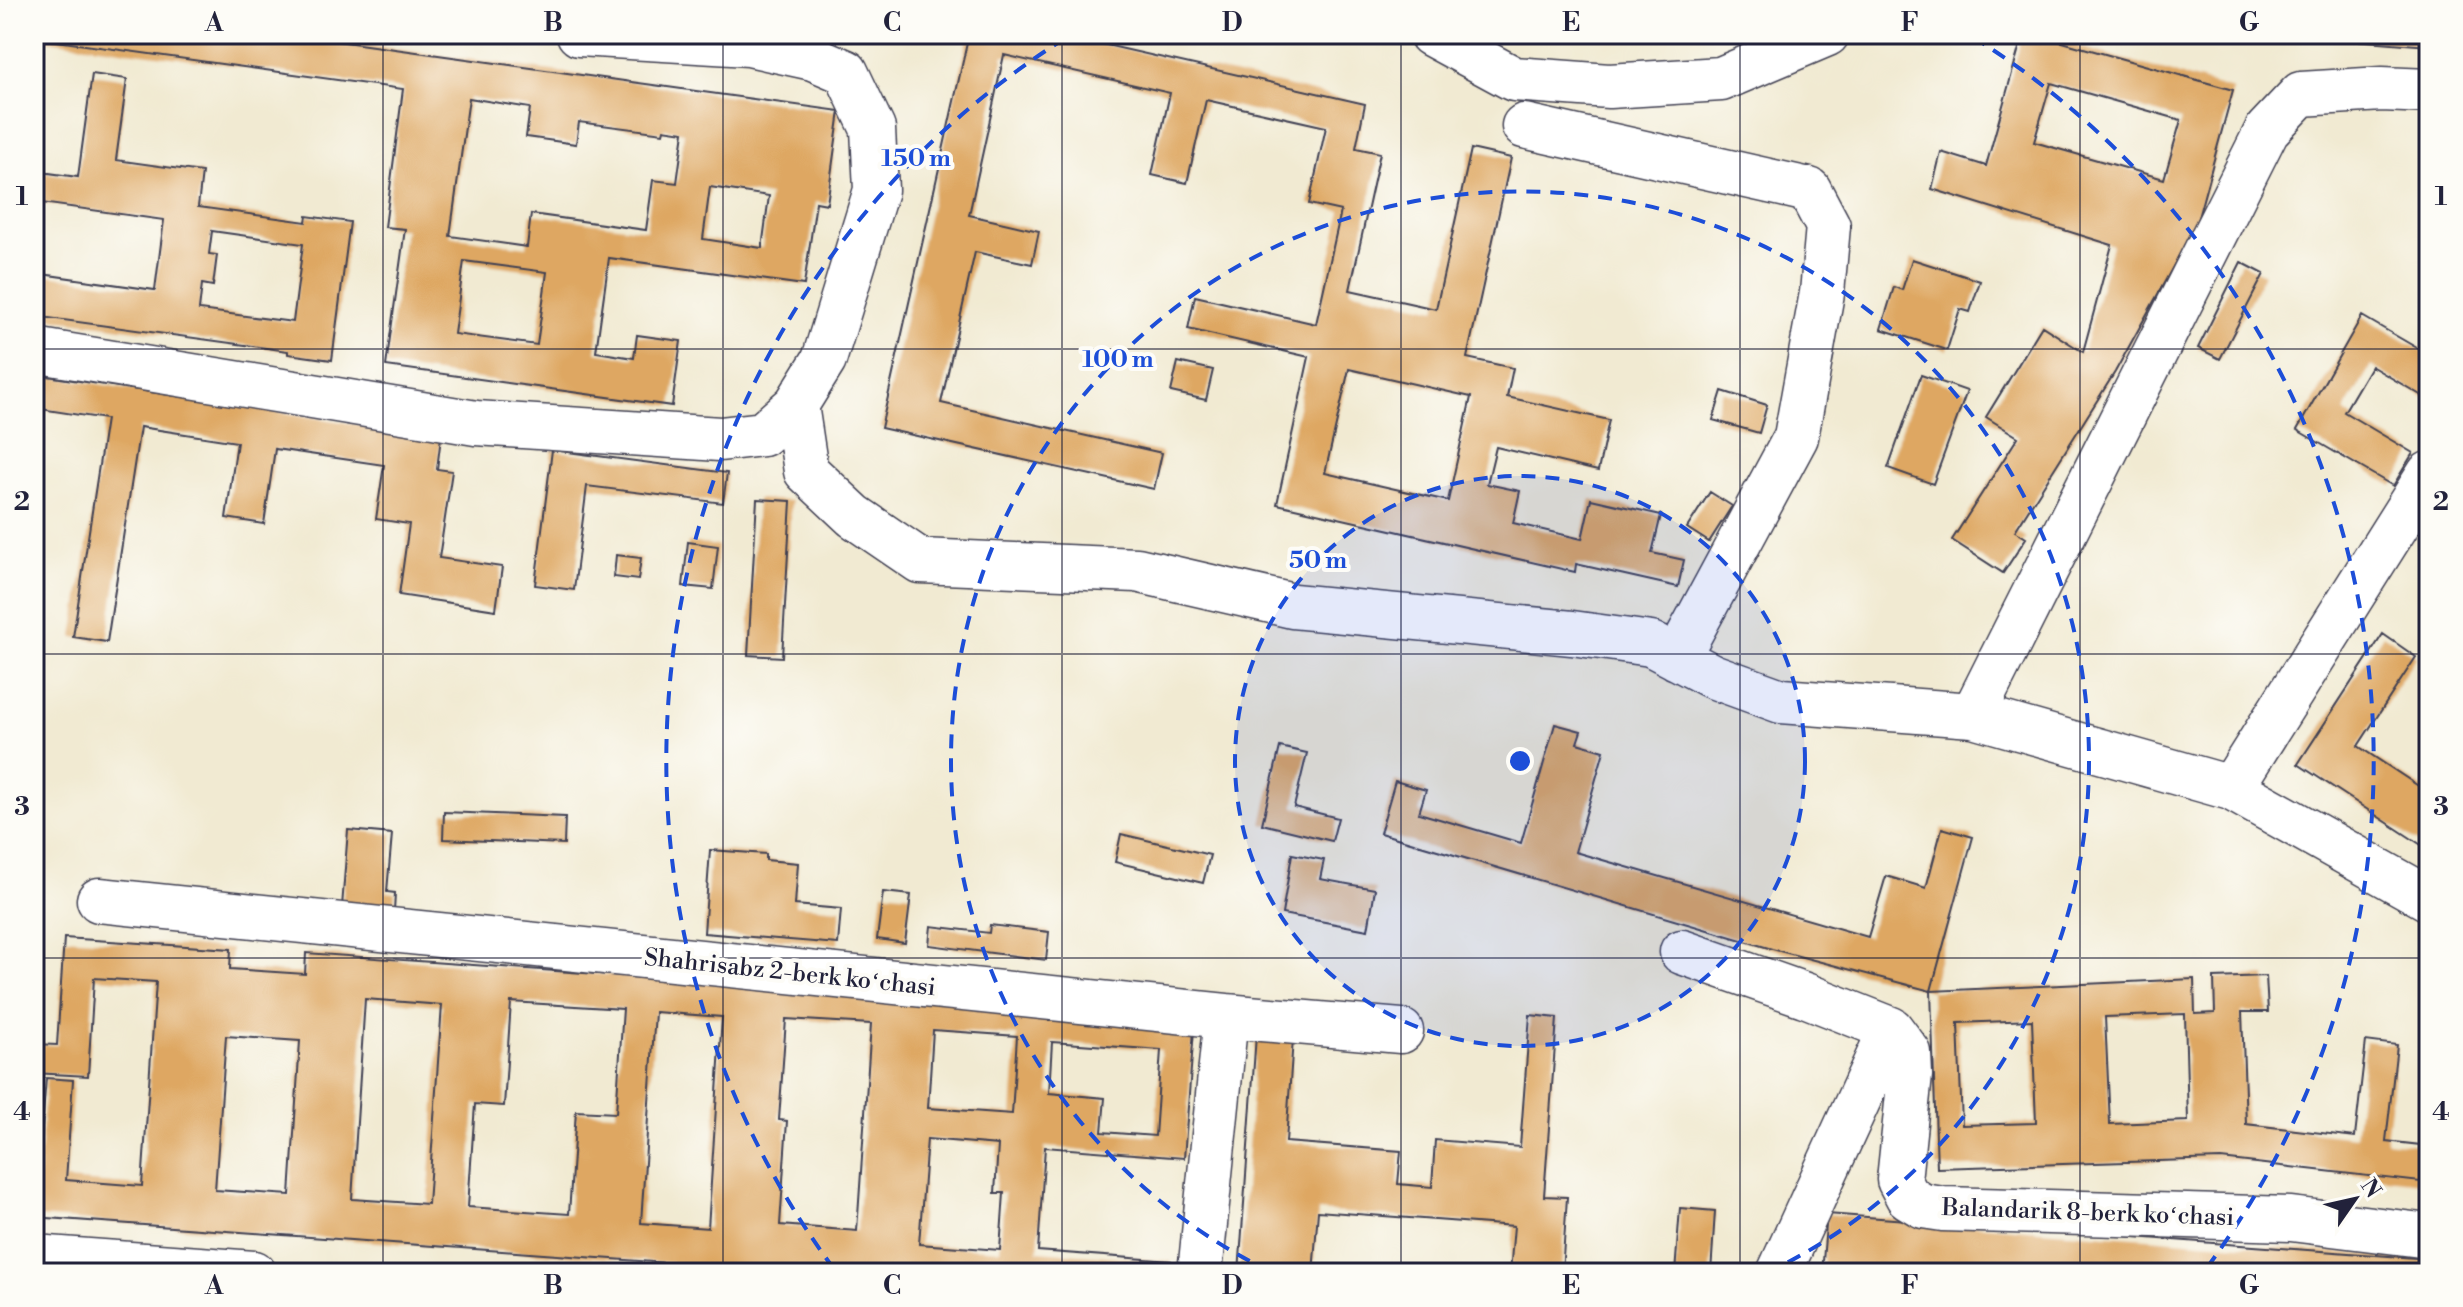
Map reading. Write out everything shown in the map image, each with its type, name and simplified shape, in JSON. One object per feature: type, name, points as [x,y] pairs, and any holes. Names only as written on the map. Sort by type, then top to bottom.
[{"type":"street","points":[[34,350],[476,423],[720,439],[763,434],[796,405],[824,360],[876,190],[873,129],[846,72],[828,46],[579,34]]},
{"type":"street","points":[[1431,34],[1514,79],[1609,86],[1721,79],[1827,34]]},
{"type":"street","points":[[1973,715],[2267,130],[2301,94],[2382,89],[2429,91]]},
{"type":"street","points":[[1524,126],[1809,190],[1828,226],[1822,293],[1796,437],[1677,658]]},
{"type":"street","points":[[796,405],[806,471],[854,516],[920,561],[1137,570],[1293,606],[1572,633],[1651,644],[1712,676],[1781,701],[1973,715],[2231,788],[2429,899]]},
{"type":"street","points":[[2231,788],[2429,474]]},
{"type":"street","name":"Shahrisabz 2-berk koʻchasi","points":[[99,900],[1226,1016],[1401,1031]]},
{"type":"street","points":[[1682,952],[1891,1029],[1779,1273]]},
{"type":"street","points":[[1200,1273],[1226,1016]]},
{"type":"street","name":"Balandarik 8-berk koʻchasi","points":[[1891,1029],[1909,1053],[1910,1075],[1899,1180],[1908,1197],[1923,1206],[2291,1219],[2429,1236]]},
{"type":"street","points":[[34,1257],[254,1273]]},
{"type":"building","points":[[34,34],[287,34],[840,111],[827,204],[816,202],[804,285],[609,258],[596,352],[634,358],[637,335],[681,341],[672,406],[386,366],[405,229],[385,227],[403,89],[34,38]],"holes":[[[469,98],[530,108],[526,137],[576,144],[579,122],[663,133],[664,129],[684,132],[677,183],[653,180],[646,230],[531,214],[527,247],[450,236]],[[710,187],[769,196],[762,248],[703,239]],[[464,261],[547,272],[537,345],[454,334]]]},
{"type":"building","points":[[969,34],[1058,34],[1365,104],[1356,148],[1380,153],[1350,290],[1436,309],[1471,149],[1511,158],[1467,358],[1513,368],[1507,397],[1609,420],[1598,471],[1496,447],[1487,484],[1520,491],[1513,523],[1582,539],[1591,499],[1661,515],[1652,553],[1684,560],[1678,587],[1576,564],[1575,572],[1277,504],[1309,357],[1188,329],[1195,296],[1316,324],[1341,211],[1309,204],[1326,127],[1206,100],[1187,183],[1152,175],[1170,93],[1004,55],[969,215],[1039,231],[1032,264],[975,252],[941,403],[1162,453],[1154,489],[881,428]],"holes":[[[1349,369],[1471,397],[1448,501],[1325,473]]]},
{"type":"building","points":[[2023,34],[2034,34],[2233,90],[2196,225],[2115,372],[2015,531],[2026,538],[2003,573],[1952,540],[2018,437],[1986,417],[2042,326],[2083,352],[2112,245],[1932,189],[1941,152],[1986,166]],"holes":[[[2051,83],[2181,120],[2164,179],[2034,142]]]},
{"type":"building","points":[[2429,34],[2429,46],[2305,36]]},
{"type":"building","points":[[92,74],[127,79],[116,160],[202,172],[198,207],[306,222],[307,216],[350,222],[332,360],[288,354],[288,351],[34,316],[34,273],[155,290],[164,220],[34,202],[34,171],[78,177]],"holes":[[[212,231],[303,244],[293,322],[199,310],[202,284],[213,286],[217,255],[209,254]]]},
{"type":"building","points":[[1912,259],[1980,281],[1970,312],[1960,309],[1947,350],[1881,329],[1894,287],[1902,290]]},
{"type":"building","points":[[2241,262],[2264,274],[2220,359],[2198,348]]},
{"type":"building","points":[[2362,316],[2429,355],[2429,400],[2371,366],[2344,412],[2413,453],[2393,486],[2297,430]]},
{"type":"building","points":[[1178,362],[1213,370],[1206,400],[1171,392]]},
{"type":"building","points":[[34,374],[441,437],[437,469],[452,471],[439,558],[502,567],[496,610],[399,595],[409,524],[376,519],[384,465],[275,449],[264,524],[226,518],[237,442],[140,427],[107,642],[73,637],[106,419],[34,408]]},
{"type":"building","points":[[1921,375],[1967,391],[1933,484],[1888,468]]},
{"type":"building","points":[[1722,391],[1767,405],[1759,433],[1713,420]]},
{"type":"building","points":[[552,450],[727,473],[723,503],[587,486],[574,590],[535,585]]},
{"type":"building","points":[[1710,492],[1732,506],[1709,542],[1687,528]]},
{"type":"building","points":[[757,499],[791,501],[782,657],[748,655]]},
{"type":"building","points":[[688,542],[718,546],[713,589],[683,586]]},
{"type":"building","points":[[616,555],[641,558],[638,580],[614,577]]},
{"type":"building","points":[[2383,634],[2416,657],[2358,746],[2429,793],[2429,850],[2298,764]]},
{"type":"building","points":[[1555,724],[1581,731],[1577,743],[1604,751],[1575,852],[1868,937],[1886,876],[1926,888],[1942,828],[1973,837],[1931,991],[1772,949],[1380,833],[1395,781],[1426,790],[1419,813],[1521,843]]},
{"type":"building","points":[[1280,747],[1307,753],[1294,807],[1338,818],[1332,841],[1262,824]]},
{"type":"building","points":[[444,812],[565,817],[564,844],[443,839]]},
{"type":"building","points":[[348,830],[392,834],[387,892],[395,893],[394,911],[342,907]]},
{"type":"building","points":[[1121,834],[1210,855],[1203,883],[1115,862]]},
{"type":"building","points":[[710,850],[766,854],[766,860],[798,863],[795,905],[841,909],[838,944],[704,933]]},
{"type":"building","points":[[1292,854],[1324,860],[1320,879],[1375,889],[1368,930],[1282,914]]},
{"type":"building","points":[[883,892],[911,895],[905,943],[877,939]]},
{"type":"building","points":[[990,925],[1049,932],[1046,960],[929,945],[931,926],[989,933]]},
{"type":"building","points":[[64,938],[231,949],[230,969],[305,974],[306,953],[1195,1017],[1184,1158],[1045,1147],[1038,1251],[1171,1261],[1171,1273],[805,1273],[34,1217],[34,1178],[38,1178],[46,1078],[73,1080],[66,1180],[142,1186],[156,982],[94,978],[88,1076],[34,1073],[34,1044],[57,1045]],"holes":[[[365,999],[442,1005],[428,1204],[352,1199]],[[511,1002],[623,1009],[616,1113],[576,1111],[569,1214],[468,1207],[475,1104],[504,1106]],[[655,1012],[722,1017],[708,1228],[641,1223]],[[786,1019],[871,1024],[857,1231],[780,1225],[787,1121],[779,1120]],[[933,1030],[1017,1036],[1012,1114],[928,1108]],[[226,1036],[300,1041],[290,1195],[215,1190]],[[1052,1042],[1161,1050],[1155,1136],[1102,1132],[1105,1098],[1049,1093]],[[927,1139],[998,1145],[995,1193],[1004,1193],[1000,1250],[919,1244]]]},
{"type":"building","points":[[2266,976],[2268,1012],[2242,1012],[2246,1124],[2355,1137],[2366,1041],[2397,1045],[2386,1141],[2429,1146],[2429,1183],[2221,1159],[1937,1168],[1931,991],[2194,979],[2195,1014],[2215,1013],[2214,978]],"holes":[[[2185,1014],[2188,1121],[2110,1124],[2105,1017]],[[2032,1020],[2036,1123],[1962,1125],[1958,1023]]]},
{"type":"building","points":[[1530,1015],[1557,1018],[1544,1196],[1567,1197],[1562,1273],[1510,1273],[1514,1226],[1318,1211],[1313,1273],[1239,1273],[1256,1035],[1293,1038],[1286,1142],[1401,1151],[1398,1184],[1432,1187],[1435,1140],[1520,1147]]},
{"type":"building","points":[[1680,1208],[1715,1211],[1711,1273],[1675,1273]]},
{"type":"building","points":[[1827,1214],[2429,1259],[2429,1273],[2243,1273],[2207,1270],[2206,1273],[2102,1273],[2045,1269],[2044,1273],[1936,1273],[1857,1267],[1856,1273],[1822,1273]]}]
